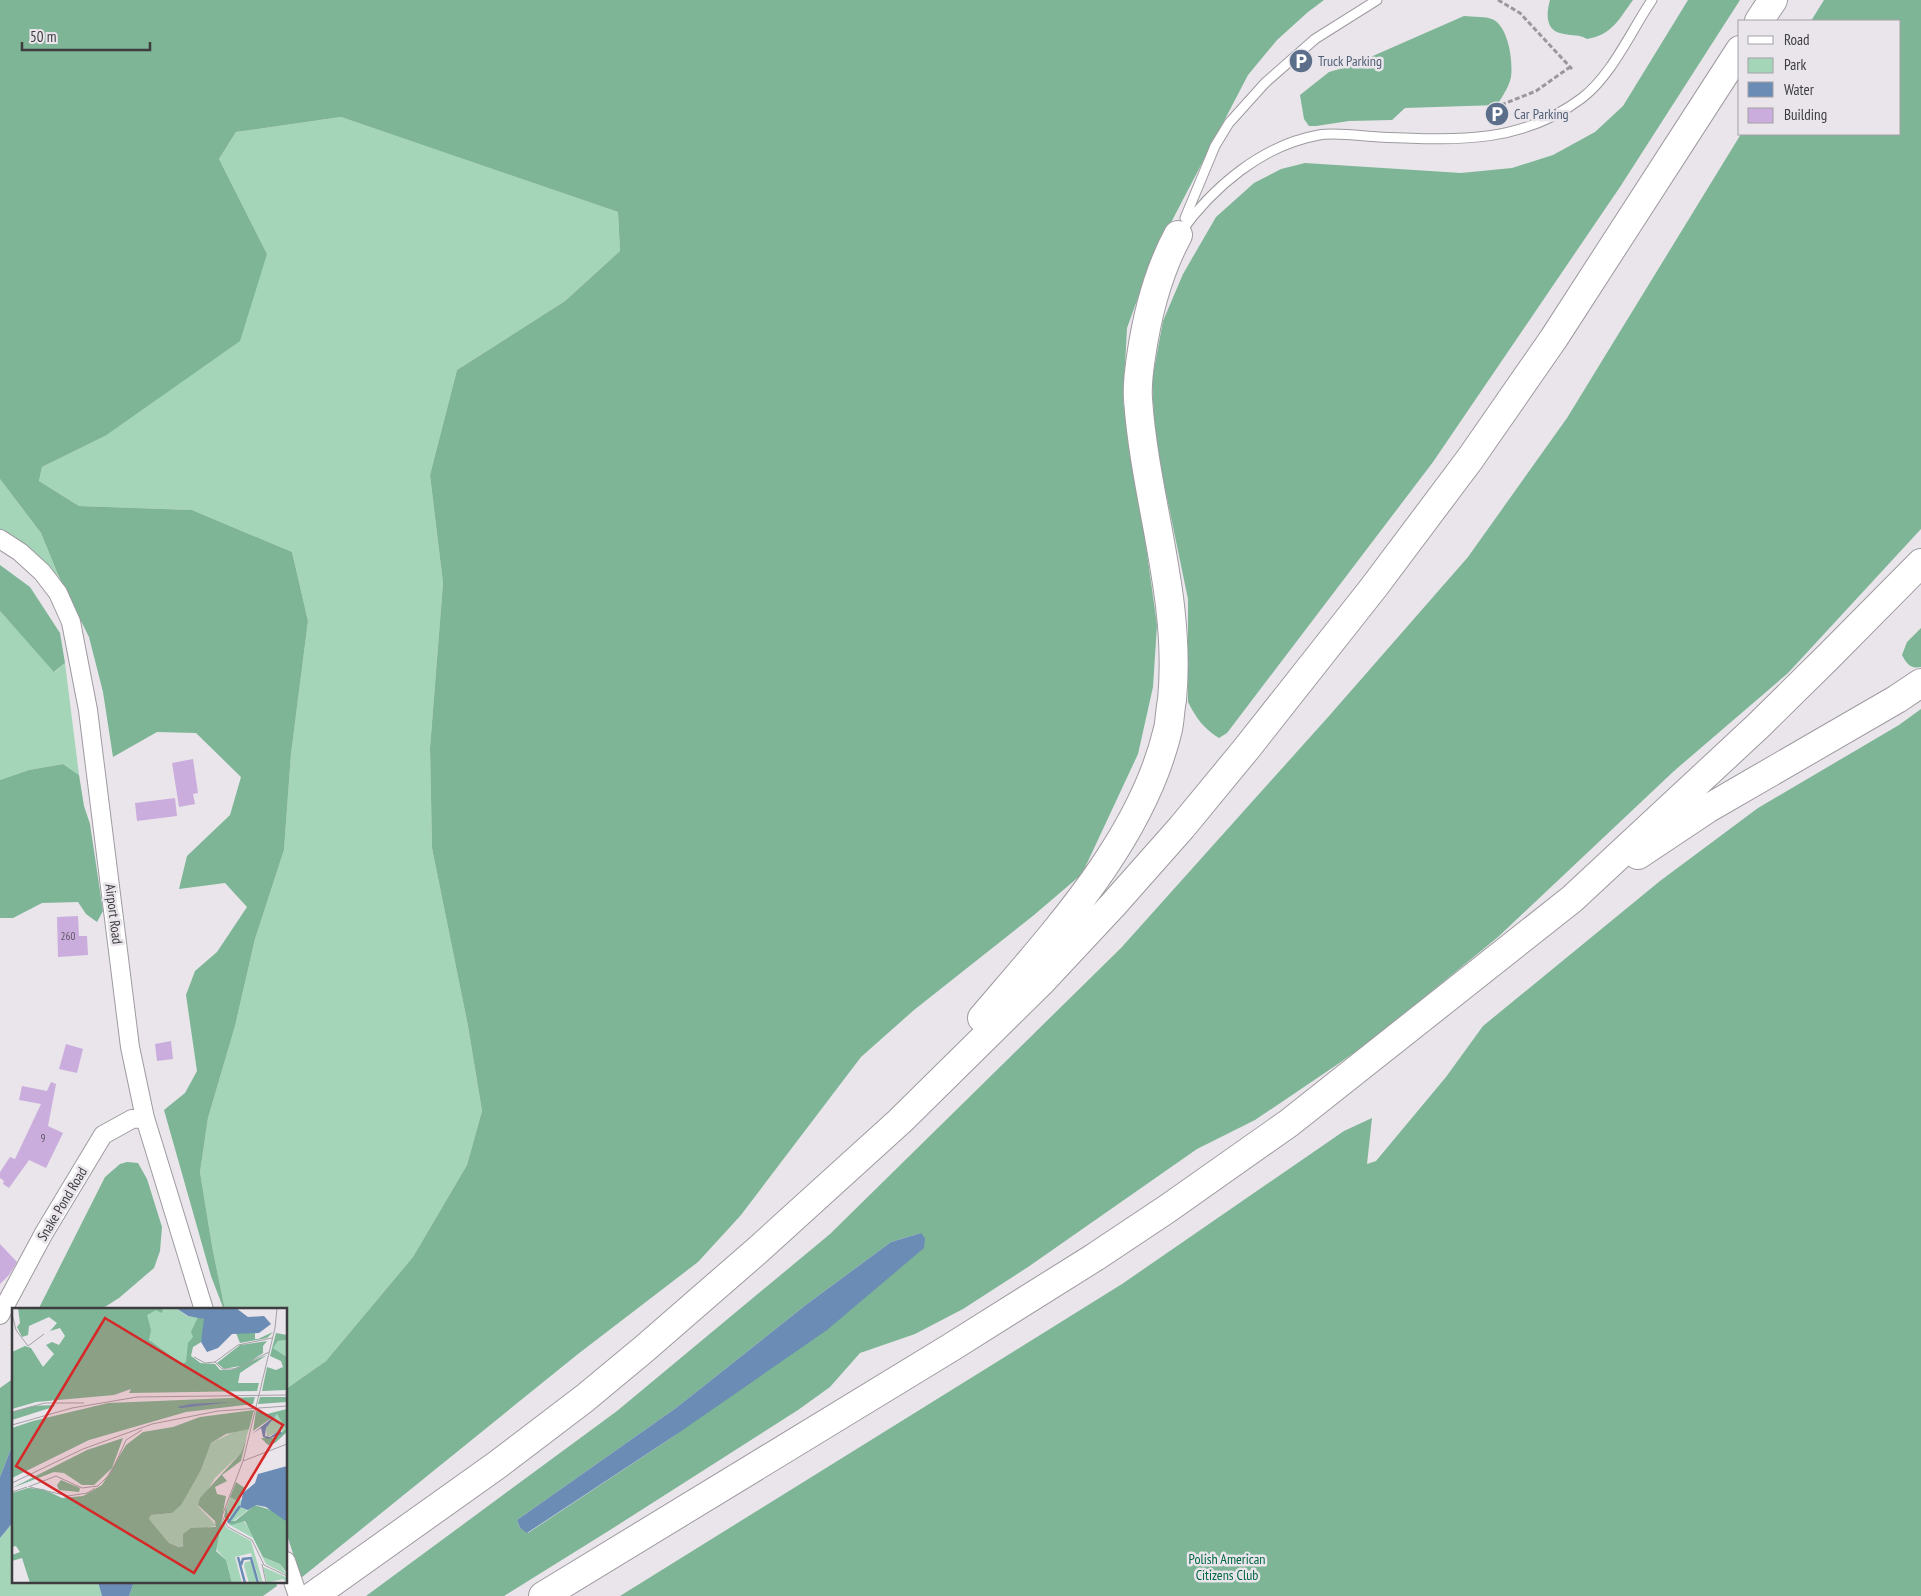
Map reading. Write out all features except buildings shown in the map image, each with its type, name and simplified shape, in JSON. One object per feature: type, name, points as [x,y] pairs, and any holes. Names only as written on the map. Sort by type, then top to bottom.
[{"type":"highway","points":[[1760,20],[1773,0]]},
{"type":"highway","points":[[319,1592],[497,1465],[585,1398],[738,1268],[886,1134],[982,1042],[1113,905],[1182,827],[1247,748],[1428,516],[1514,397],[1738,53]]},
{"type":"highway","points":[[886,1134],[1039,951],[1086,890],[1121,842],[1141,804],[1157,766],[1168,728],[1173,684],[1174,641],[1168,587],[1148,478],[1138,397],[1139,374],[1147,320],[1169,251],[1178,234]]},
{"type":"highway","points":[[1572,899],[1786,698],[1921,563]]},
{"type":"highway","points":[[543,1596],[950,1348],[1095,1257],[1289,1123],[1572,899],[1707,809],[1921,683]]},
{"type":"street","name":"Airport Road","points":[[0,539],[20,552],[46,578],[58,593],[72,622],[85,687],[130,1047],[145,1118],[203,1308]]},
{"type":"street","name":"Snake Pond Road","points":[[0,1314],[44,1233],[103,1135],[132,1119],[145,1118]]},
{"type":"street","points":[[288,1567],[298,1596]]},
{"type":"lane","points":[[1178,234],[1215,146],[1228,123],[1266,83],[1315,39],[1377,0]]},
{"type":"lane","points":[[1178,234],[1195,212],[1232,178],[1252,162],[1294,141],[1320,135],[1447,138],[1498,136],[1522,130],[1542,122],[1563,111],[1583,97],[1598,81],[1621,50],[1652,0]]},
{"type":"path","points":[[1498,0],[1520,12],[1571,68],[1536,91],[1501,105]]},
{"type":"green space","points":[[0,0],[1324,0],[1277,40],[1248,75],[1152,259],[1127,328],[1123,402],[1134,460],[1157,625],[1153,687],[1138,754],[1082,874],[1034,915],[914,1010],[861,1057],[741,1215],[698,1262],[578,1354],[301,1578],[288,1538],[288,1388],[326,1361],[413,1257],[467,1165],[482,1111],[468,1026],[432,848],[430,748],[443,583],[430,475],[457,370],[565,301],[620,251],[618,212],[341,117],[236,132],[219,159],[267,254],[240,341],[105,436],[42,467],[39,481],[79,506],[192,510],[292,552],[308,621],[291,754],[284,850],[255,939],[235,1026],[208,1118],[200,1172],[225,1308],[211,1276],[164,1110],[185,1093],[197,1071],[186,995],[195,971],[217,952],[247,907],[225,883],[179,889],[187,856],[230,815],[241,777],[196,733],[157,732],[113,757],[103,692],[89,637],[59,577],[41,533],[0,479]]},
{"type":"green space","points":[[1550,0],[1633,0],[1619,20],[1609,30],[1596,37],[1587,39],[1558,33],[1553,30],[1548,22]]},
{"type":"green space","points":[[1688,0],[1740,0],[1620,187],[1433,462],[1227,733],[1219,738],[1201,723],[1188,702],[1188,599],[1155,440],[1152,380],[1163,321],[1183,274],[1216,217],[1254,183],[1281,169],[1305,163],[1461,173],[1512,168],[1553,155],[1595,132],[1623,106]]},
{"type":"green space","points":[[1824,0],[1921,0],[1921,529],[1788,673],[1674,771],[1498,937],[1371,1041],[1255,1120],[1197,1149],[1028,1267],[963,1309],[915,1334],[860,1353],[830,1387],[798,1410],[504,1596],[366,1596],[617,1411],[830,1234],[1121,948],[1329,716],[1468,557],[1567,418],[1740,135],[1901,135],[1901,20],[1812,20]],"holes":[[[921,1233],[674,1436],[528,1533],[520,1528],[517,1520],[676,1408],[807,1304],[891,1242]]]},
{"type":"green space","points":[[1464,16],[1484,17],[1494,20],[1499,24],[1509,46],[1511,77],[1497,105],[1405,108],[1392,120],[1349,121],[1316,126],[1309,126],[1304,119],[1300,95],[1329,72],[1350,66]]},
{"type":"green space","points":[[341,117],[618,212],[620,251],[565,301],[457,370],[430,475],[443,583],[430,748],[432,848],[468,1026],[482,1111],[467,1165],[413,1257],[326,1361],[288,1388],[288,1308],[225,1308],[200,1172],[208,1118],[235,1026],[255,939],[284,850],[291,754],[308,621],[292,552],[192,510],[79,506],[39,481],[42,467],[105,436],[267,254],[219,159],[236,132]]},
{"type":"green space","points":[[0,479],[41,533],[59,577],[24,545],[0,531]]},
{"type":"green space","points":[[0,565],[30,587],[60,633],[65,663],[54,672],[0,611]]},
{"type":"green space","points":[[0,611],[55,672],[65,663],[79,775],[63,764],[29,770],[0,780]]},
{"type":"green space","points":[[1921,628],[1921,667],[1914,667],[1907,663],[1902,655],[1907,642]]},
{"type":"green space","name":"Polish American Citizens Club","points":[[1921,709],[1921,1596],[620,1596],[1122,1284],[1344,1131],[1372,1118],[1367,1164],[1376,1161],[1446,1077],[1483,1026],[1660,881],[1758,808],[1899,725]]},
{"type":"green space","points":[[63,764],[79,775],[84,806],[90,824],[103,911],[97,922],[86,914],[78,902],[42,903],[13,918],[0,918],[0,780],[29,770]]},
{"type":"green space","points":[[127,1162],[138,1163],[147,1179],[162,1227],[160,1251],[154,1268],[119,1298],[103,1308],[39,1308],[105,1177],[120,1164]]},
{"type":"green space","points":[[12,1379],[12,1446],[0,1477],[0,1388]]},
{"type":"green space","points":[[12,1523],[12,1584],[99,1584],[102,1596],[0,1596],[0,1538]]},
{"type":"green space","points":[[133,1584],[276,1584],[277,1586],[263,1596],[129,1596]]},
{"type":"water","points":[[921,1233],[925,1238],[924,1248],[827,1330],[674,1436],[527,1533],[520,1528],[517,1520],[676,1408],[807,1304],[891,1242]]},
{"type":"water","points":[[12,1446],[12,1523],[0,1538],[0,1477]]},
{"type":"water","points":[[99,1584],[133,1584],[129,1596],[102,1596]]},
{"type":"place","name":"Truck Parking","points":[[1301,61]]},
{"type":"place","name":"Car Parking","points":[[1497,114]]}]
